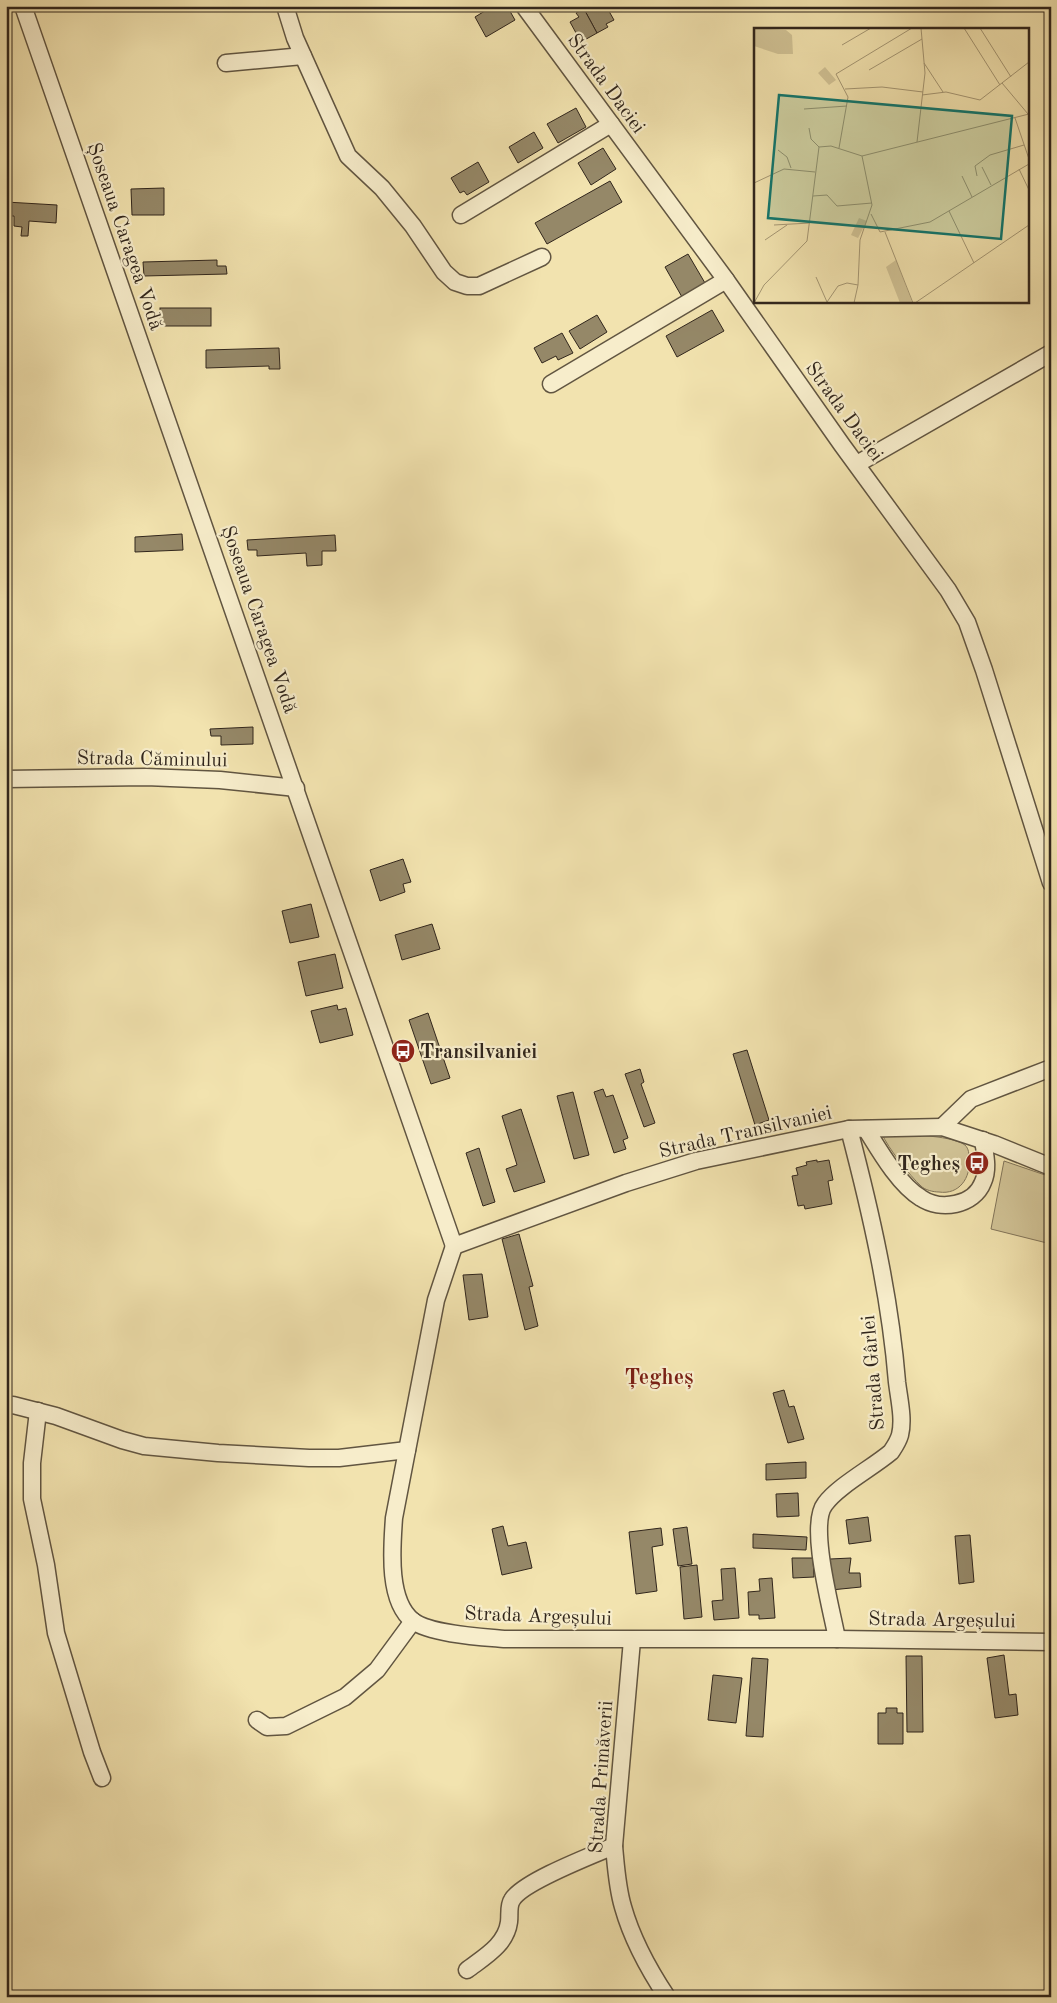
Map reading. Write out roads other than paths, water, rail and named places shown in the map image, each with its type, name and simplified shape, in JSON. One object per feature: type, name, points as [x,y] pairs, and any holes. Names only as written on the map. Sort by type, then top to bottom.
[{"type":"street","name":"Șoseaua Caragea Vodă","points":[[23,6],[454,1246]]},
{"type":"street","points":[[285,6],[303,56],[348,156],[382,188],[413,226],[444,272],[455,282],[467,286],[479,286],[542,257]]},
{"type":"street","name":"Strada Daciei","points":[[524,6],[726,280],[943,582],[967,622],[1051,883]]},
{"type":"street","points":[[226,63],[303,56]]},
{"type":"street","points":[[461,215],[611,124]]},
{"type":"street","points":[[551,384],[726,280]]},
{"type":"street","points":[[857,464],[1051,353]]},
{"type":"street","name":"Strada Căminului","points":[[6,779],[154,777],[220,780],[296,788]]},
{"type":"street","points":[[942,1127],[971,1099],[1051,1068]]},
{"type":"street","name":"Strada Transilvaniei","points":[[454,1246],[626,1183],[696,1161],[850,1129],[942,1127],[983,1140],[1051,1167]]},
{"type":"street","name":"Strada Gârlei","points":[[837,1639],[819,1542],[818,1519],[823,1506],[832,1496],[891,1452],[897,1443],[901,1424],[894,1346],[882,1270],[872,1217],[850,1129]]},
{"type":"street","points":[[866,1129],[884,1158],[909,1188],[921,1198],[946,1206],[961,1203],[974,1195],[983,1183],[987,1161],[983,1140]]},
{"type":"street","points":[[257,1720],[267,1727],[286,1726],[345,1697],[377,1670],[413,1621],[401,1605],[394,1580],[392,1554],[394,1518],[436,1300],[454,1246]]},
{"type":"street","points":[[6,1406],[13,1405],[56,1416],[144,1446],[169,1449],[309,1458],[339,1458],[407,1450]]},
{"type":"street","points":[[38,1411],[32,1463],[32,1499],[48,1574],[56,1633],[92,1752],[102,1778]]},
{"type":"street","name":"Strada Argeșului","points":[[413,1621],[428,1628],[464,1635],[504,1639],[837,1639],[1051,1642]]},
{"type":"street","name":"Strada Primăverii","points":[[632,1640],[614,1846],[617,1880],[623,1908],[637,1943],[667,1997]]},
{"type":"street","points":[[467,1970],[499,1945],[504,1938],[509,1924],[511,1901],[521,1890],[569,1865],[614,1846]]},
{"type":"place","name":"Transilvaniei","points":[[403,1051]]},
{"type":"place","name":"Țegheș","points":[[977,1163]]},
{"type":"district","name":"Țegheș","points":[[659,1376]]}]
